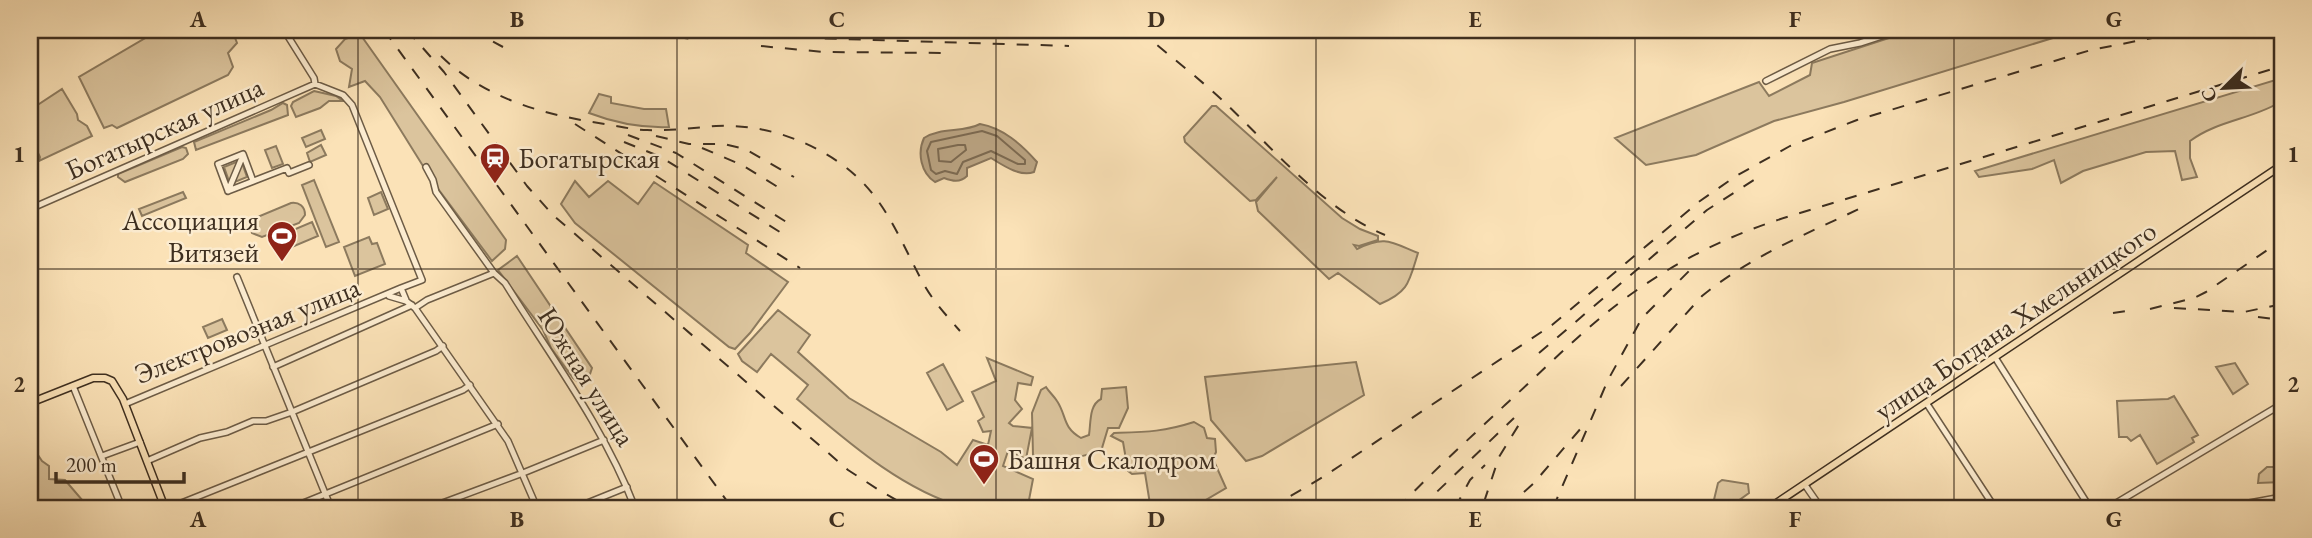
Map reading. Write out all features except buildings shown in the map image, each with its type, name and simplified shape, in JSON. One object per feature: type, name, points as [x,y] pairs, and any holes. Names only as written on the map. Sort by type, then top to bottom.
[{"type":"main road","name":"улица Богдана Хмельницкого","points":[[1769,508],[1996,359],[2282,165]]},
{"type":"main road","points":[[32,402],[89,379],[102,377],[113,381],[167,508]]},
{"type":"street","points":[[284,30],[314,78],[315,84],[342,95],[352,105],[422,280],[401,288],[498,424],[515,454],[537,508]]},
{"type":"street","points":[[1766,80],[1830,49],[1900,30]]},
{"type":"street","name":"Богатырская улица","points":[[30,209],[315,84]]},
{"type":"street","points":[[228,191],[218,164],[243,154],[253,181]]},
{"type":"street","points":[[228,191],[240,160],[244,158]]},
{"type":"street","points":[[228,191],[287,168],[289,173],[309,165]]},
{"type":"street","name":"Южная улица","points":[[426,167],[436,192],[494,273],[505,283],[604,440],[635,508]]},
{"type":"street","points":[[273,368],[411,304],[494,273]]},
{"type":"street","points":[[237,276],[331,508]]},
{"type":"street","name":"Электровозная улица","points":[[125,404],[401,288]]},
{"type":"street","points":[[386,296],[411,304]]},
{"type":"street","points":[[147,461],[200,438],[292,412],[443,346]]},
{"type":"street","points":[[1996,359],[2091,508]]},
{"type":"street","points":[[167,508],[463,390],[470,384]]},
{"type":"street","points":[[73,386],[122,508]]},
{"type":"street","points":[[30,388],[32,402]]},
{"type":"street","points":[[1927,404],[1996,508]]},
{"type":"street","points":[[2108,508],[2282,404]]},
{"type":"street","points":[[291,508],[498,424]]},
{"type":"street","points":[[429,508],[604,440]]},
{"type":"street","points":[[102,456],[139,442]]},
{"type":"street","points":[[1805,485],[1821,508]]},
{"type":"street","points":[[575,508],[627,487]]},
{"type":"street","points":[[2222,508],[2282,497]]},
{"type":"shaded area","points":[[167,30],[232,30],[237,43],[228,53],[233,67],[228,75],[117,128],[112,125],[104,128],[79,77],[154,33]]},
{"type":"shaded area","points":[[1908,30],[2079,30],[1774,121],[1696,155],[1646,165],[1615,138],[1759,82],[1769,96],[1810,75],[1812,63]]},
{"type":"shaded area","points":[[360,34],[506,240],[505,249],[492,261],[433,182],[380,97],[365,81],[349,87],[352,69],[340,61],[336,49],[345,39]]},
{"type":"shaded area","points":[[2282,78],[2282,101],[2260,112],[2212,128],[2190,141],[2190,158],[2197,177],[2182,180],[2175,151],[2146,152],[2083,171],[2061,183],[2054,160],[2032,169],[1979,177],[1975,171]]},
{"type":"shaded area","points":[[62,89],[78,120],[87,126],[92,136],[39,161],[40,157],[30,136],[30,110]]},
{"type":"shaded area","points":[[314,91],[336,96],[343,101],[329,101],[320,108],[296,117],[291,106],[293,102]]},
{"type":"shaded area","points":[[599,94],[611,97],[611,103],[644,109],[666,109],[669,127],[629,124],[589,113]]},
{"type":"shaded area","points":[[283,103],[287,105],[288,115],[196,150],[194,142]]},
{"type":"shaded area","points":[[1212,106],[1216,106],[1342,218],[1378,236],[1378,240],[1354,245],[1357,249],[1381,241],[1418,253],[1410,279],[1402,290],[1380,304],[1338,273],[1329,279],[1258,211],[1256,202],[1277,177],[1256,200],[1250,201],[1185,142],[1184,137]]},
{"type":"shaded area","points":[[321,130],[325,139],[306,147],[302,138]]},
{"type":"shaded area","points":[[321,145],[326,155],[310,162],[307,153]]},
{"type":"shaded area","points":[[276,146],[283,164],[272,168],[265,150]]},
{"type":"shaded area","points":[[182,147],[186,148],[188,154],[183,159],[125,182],[118,177],[118,174]]},
{"type":"shaded area","points":[[241,160],[247,177],[230,184],[224,167]]},
{"type":"shaded area","points":[[314,180],[339,242],[326,247],[302,185]]},
{"type":"shaded area","points":[[575,181],[589,197],[608,181],[638,204],[654,182],[748,245],[746,253],[788,282],[750,333],[735,349],[729,347],[575,223],[561,204]]},
{"type":"shaded area","points":[[183,192],[186,198],[142,216],[139,209]]},
{"type":"shaded area","points":[[381,192],[388,209],[374,215],[368,198]]},
{"type":"shaded area","points":[[291,203],[299,204],[304,209],[305,215],[299,223],[262,237],[252,233],[250,225],[255,218]]},
{"type":"shaded area","points":[[312,222],[318,236],[292,247],[286,233]]},
{"type":"shaded area","points":[[369,237],[372,244],[377,243],[385,264],[355,276],[344,247]]},
{"type":"shaded area","points":[[517,256],[592,368],[590,374],[577,381],[573,378],[551,348],[543,330],[498,270]]},
{"type":"shaded area","points":[[778,310],[810,335],[798,352],[849,398],[941,452],[957,465],[973,440],[988,445],[991,431],[983,432],[978,421],[984,417],[972,392],[996,381],[987,358],[1033,377],[1031,385],[1018,383],[1015,400],[1022,409],[1009,423],[1032,428],[1026,459],[1008,451],[1003,466],[1033,479],[1028,505],[1038,508],[989,510],[963,507],[917,488],[875,462],[797,399],[808,385],[771,354],[757,372],[742,361],[738,354]]},
{"type":"shaded area","points":[[222,319],[227,330],[208,338],[203,327]]},
{"type":"shaded area","points":[[1356,362],[1364,395],[1262,456],[1246,461],[1211,420],[1205,377]]},
{"type":"shaded area","points":[[2235,363],[2248,384],[2233,394],[2216,367]]},
{"type":"shaded area","points":[[943,364],[963,401],[947,410],[927,373]]},
{"type":"shaded area","points":[[1046,387],[1056,399],[1071,430],[1081,438],[1089,435],[1092,410],[1101,399],[1102,389],[1126,387],[1128,408],[1119,428],[1108,428],[1102,448],[1068,459],[1040,458],[1033,455],[1032,413],[1041,390]]},
{"type":"shaded area","points":[[2174,396],[2198,435],[2192,438],[2194,442],[2157,464],[2140,435],[2131,441],[2127,437],[2119,437],[2117,401],[2168,399]]},
{"type":"shaded area","points":[[1194,422],[1204,428],[1207,438],[1215,439],[1216,452],[1213,459],[1226,488],[1192,508],[1143,508],[1150,504],[1145,473],[1132,474],[1128,471],[1123,442],[1111,436],[1114,433],[1163,430]]},
{"type":"shaded area","points":[[30,443],[42,461],[49,466],[49,479],[65,480],[89,508],[30,508]]},
{"type":"shaded area","points":[[2267,467],[2282,467],[2282,482],[2258,483],[2259,474]]},
{"type":"shaded area","points":[[1722,480],[1748,484],[1749,493],[1738,501],[1743,508],[1712,508],[1718,483]]},
{"type":"water","points":[[980,124],[1004,133],[1018,143],[1037,162],[1034,172],[1018,172],[991,158],[967,168],[967,176],[959,181],[944,178],[935,182],[930,178],[922,162],[924,138],[938,132]]},
{"type":"railway","points":[[384,30],[732,508]]},
{"type":"railway","points":[[407,30],[444,72],[527,186],[553,215],[848,470],[911,508]]},
{"type":"railway","points":[[472,30],[503,47]]},
{"type":"railway","points":[[629,30],[691,39]]},
{"type":"railway","points":[[681,30],[810,38],[1069,46]]},
{"type":"railway","points":[[886,30],[910,30]]},
{"type":"railway","points":[[1139,30],[1221,99],[1318,192],[1339,209],[1385,235]]},
{"type":"railway","points":[[1270,508],[1323,477],[1552,325],[1700,201],[1736,176],[1790,146],[1857,120],[2091,50],[2193,30]]},
{"type":"railway","points":[[761,46],[824,52],[944,53]]},
{"type":"railway","points":[[441,56],[458,71],[496,94],[560,116],[642,130],[748,127],[809,145],[853,173],[878,200],[926,288],[960,331]]},
{"type":"railway","points":[[1398,508],[1602,316],[1655,278],[1711,247],[1790,216],[2282,66]]},
{"type":"railway","points":[[575,124],[800,268]]},
{"type":"railway","points":[[628,135],[676,153],[788,223]]},
{"type":"railway","points":[[656,136],[689,144],[724,144],[745,149],[794,177]]},
{"type":"railway","points":[[624,142],[661,157],[783,234]]},
{"type":"railway","points":[[702,148],[742,165],[781,189]]},
{"type":"railway","points":[[1539,353],[1707,210],[1757,178]]},
{"type":"railway","points":[[1621,386],[1702,296],[1720,282],[1778,248],[1859,209]]},
{"type":"railway","points":[[2150,309],[2194,298],[2206,292],[2282,240]]},
{"type":"railway","points":[[1553,508],[1608,380],[1642,318],[1691,269]]},
{"type":"railway","points":[[2174,308],[2244,312],[2282,304]]},
{"type":"railway","points":[[2113,313],[2126,311]]},
{"type":"railway","points":[[2258,317],[2282,320]]},
{"type":"railway","points":[[1420,508],[1514,418]]},
{"type":"railway","points":[[1484,502],[1499,457],[1523,418]]},
{"type":"railway","points":[[1506,508],[1533,484],[1582,427]]},
{"type":"railway","points":[[1455,508],[1470,480],[1485,465]]},
{"type":"place","name":"Богатырская","points":[[495,185]]},
{"type":"place","name":"Ассоциация Витязей","points":[[282,263]]},
{"type":"place","name":"Башня Скалодром","points":[[984,486]]}]
